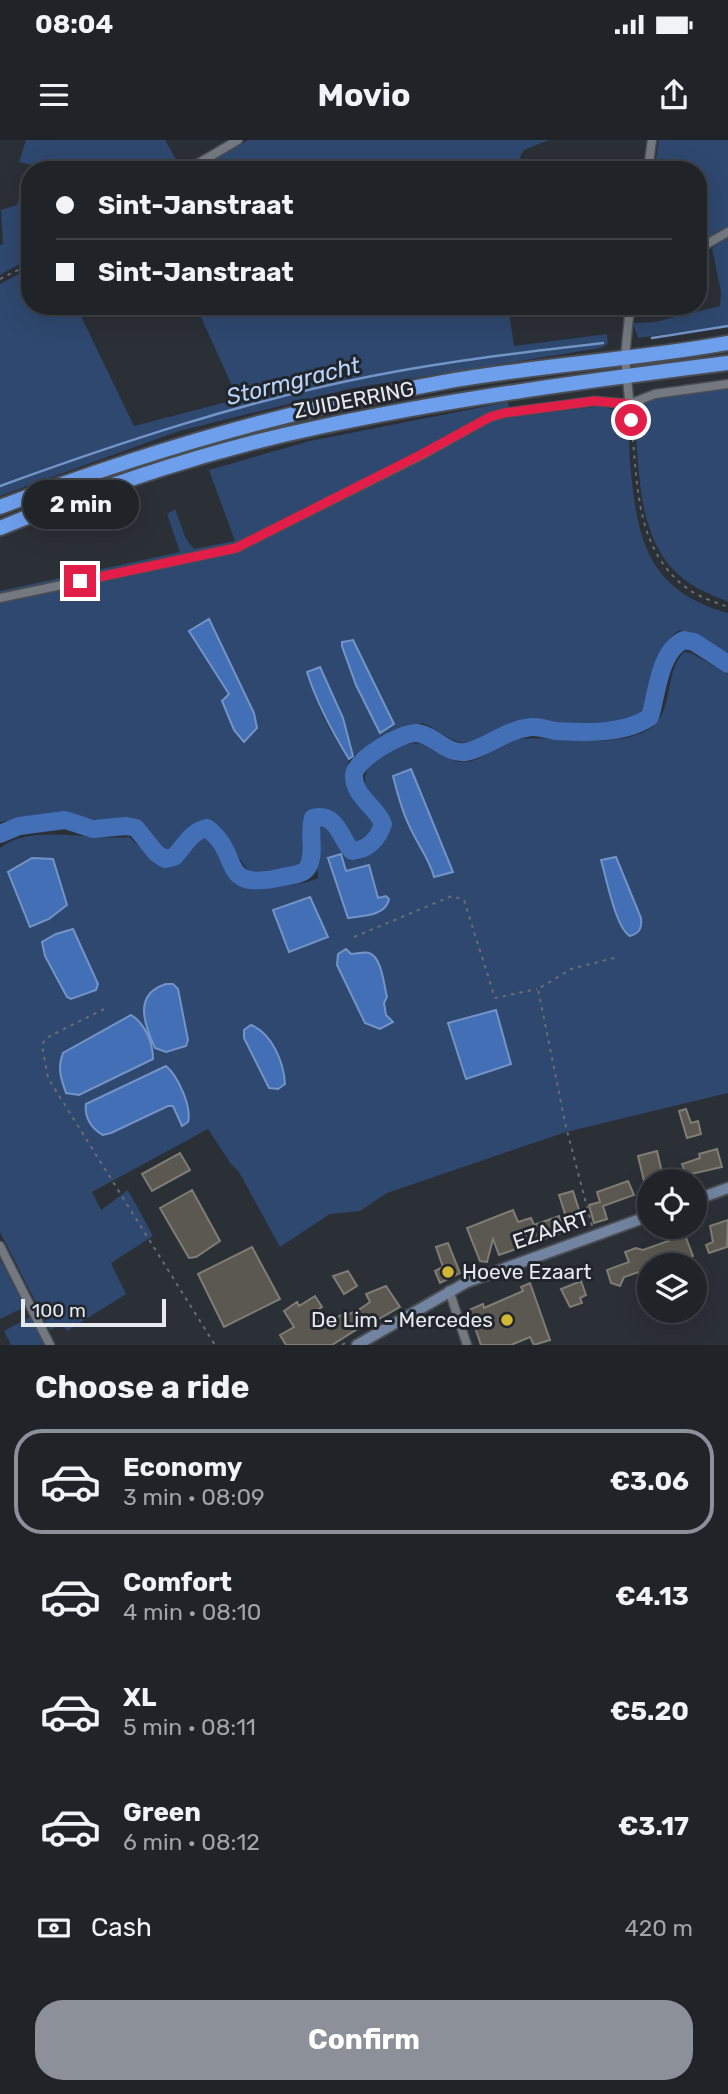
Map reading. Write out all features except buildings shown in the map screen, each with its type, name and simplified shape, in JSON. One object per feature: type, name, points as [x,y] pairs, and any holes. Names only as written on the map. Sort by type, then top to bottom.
[{"type":"highway","name":"ZUIDERRING","points":[[0,507],[164,448],[262,421],[445,382],[728,343]]},
{"type":"highway","name":"ZUIDERRING","points":[[0,528],[155,472],[322,426],[414,408],[728,363]]},
{"type":"main road","points":[[707,1196],[728,1188]]},
{"type":"main road","name":"EZAART","points":[[357,1345],[449,1290],[515,1263],[637,1220]]},
{"type":"street","points":[[203,161],[239,140]]},
{"type":"street","points":[[649,161],[652,140]]},
{"type":"street","points":[[707,244],[728,232]]},
{"type":"street","points":[[629,315],[625,357],[631,420]]},
{"type":"street","points":[[0,598],[236,548],[490,417],[594,401],[629,404],[655,394],[728,384]]},
{"type":"street","points":[[0,1246],[50,1345]]},
{"type":"street","points":[[449,1290],[467,1345]]},
{"type":"path","points":[[0,279],[21,268]]},
{"type":"path","points":[[631,420],[642,518],[657,557],[690,591],[728,607]]},
{"type":"path","points":[[354,937],[452,896],[460,897],[464,900],[495,999],[538,989],[571,969],[618,957]]},
{"type":"path","points":[[538,989],[566,1127],[594,1236]]},
{"type":"path","points":[[104,1009],[46,1038],[42,1045],[48,1078],[215,1345]]},
{"type":"shaded area","points":[[26,140],[165,140],[177,161],[21,161],[19,162]]},
{"type":"shaded area","points":[[248,140],[549,140],[524,150],[521,161],[212,161]]},
{"type":"shaded area","points":[[659,140],[728,140],[728,228],[707,246],[707,161],[656,161]]},
{"type":"shaded area","points":[[21,195],[21,263],[0,275],[0,245],[3,244],[1,210],[17,205]]},
{"type":"shaded area","points":[[728,236],[728,325],[638,338],[633,323],[655,322],[683,315],[707,315],[707,309],[720,306],[721,292],[712,248]]},
{"type":"shaded area","points":[[21,273],[21,315],[80,315],[134,426],[238,399],[200,315],[509,315],[514,346],[607,334],[608,344],[600,348],[353,388],[179,431],[0,496],[0,284]]},
{"type":"shaded area","points":[[728,388],[728,602],[703,591],[680,576],[665,560],[655,542],[642,500],[634,411],[650,399],[691,391]]},
{"type":"shaded area","points":[[508,402],[511,417],[603,406],[624,414],[642,537],[663,575],[679,590],[701,603],[728,613],[728,656],[704,639],[680,630],[671,637],[660,657],[649,703],[643,712],[633,719],[606,725],[519,722],[500,727],[471,743],[450,738],[423,723],[401,730],[353,756],[343,718],[319,667],[308,672],[324,717],[349,759],[347,782],[350,790],[372,818],[376,828],[357,844],[337,816],[318,809],[310,812],[304,819],[304,861],[288,869],[249,872],[220,830],[204,820],[166,851],[137,821],[106,821],[63,814],[0,822],[0,591],[180,552],[167,514],[175,509],[186,539],[194,549],[235,541],[209,470],[310,441]],"holes":[[[354,641],[394,724],[362,700],[342,646]]]},
{"type":"shaded area","points":[[684,652],[691,653],[728,674],[728,1093],[566,1132],[387,1193],[360,1211],[330,1214],[280,1247],[239,1172],[208,1129],[92,1192],[101,1210],[128,1190],[153,1236],[111,1263],[126,1294],[67,1331],[62,1324],[50,1330],[0,1232],[0,848],[27,836],[129,837],[162,868],[206,834],[211,837],[228,873],[242,885],[264,888],[309,882],[318,878],[317,842],[324,824],[347,853],[358,860],[376,850],[383,840],[391,820],[372,797],[365,781],[370,765],[386,752],[405,744],[422,744],[454,760],[465,762],[518,739],[599,741],[631,737],[646,731],[661,715],[677,661]],"holes":[[[410,770],[434,877],[393,776]],[[341,854],[346,871],[381,899],[348,918]],[[616,857],[624,933],[602,860]],[[346,949],[351,954],[369,952],[374,956],[387,997],[384,1003],[386,1015],[392,1022],[365,1023],[337,966],[338,954]]]},
{"type":"shaded area","points":[[0,1259],[25,1307],[0,1319]]},
{"type":"shaded area","points":[[32,1316],[46,1345],[11,1345],[4,1331]]},
{"type":"water","points":[[209,619],[254,713],[257,728],[244,742],[234,730],[222,701],[229,694],[189,631]]},
{"type":"water","points":[[353,640],[394,724],[380,733],[356,685],[342,646],[342,642]]},
{"type":"water","points":[[320,667],[343,718],[353,756],[349,759],[325,717],[307,672]]},
{"type":"water","points":[[411,769],[453,872],[434,877],[411,830],[393,776]]},
{"type":"water","points":[[341,854],[346,871],[369,865],[378,898],[386,896],[389,899],[383,909],[373,914],[348,918],[328,858]]},
{"type":"water","points":[[616,857],[641,918],[640,930],[630,936],[620,924],[601,860]]},
{"type":"water","points":[[32,858],[53,859],[67,905],[49,919],[30,927],[8,872]]},
{"type":"water","points":[[310,897],[328,937],[289,952],[273,910]]},
{"type":"water","points":[[73,929],[98,984],[96,990],[71,999],[67,997],[45,956],[42,942]]},
{"type":"water","points":[[346,949],[351,954],[369,953],[380,966],[387,997],[384,1003],[386,1015],[393,1022],[380,1029],[365,1023],[337,965],[338,954]]},
{"type":"water","points":[[166,984],[173,984],[178,989],[188,1040],[186,1046],[166,1052],[155,1048],[147,1029],[144,1011],[149,995]]},
{"type":"water","points":[[496,1010],[511,1064],[466,1079],[448,1023]]},
{"type":"water","points":[[131,1015],[147,1034],[153,1059],[79,1095],[66,1093],[60,1068],[63,1053]]},
{"type":"water","points":[[251,1025],[265,1035],[276,1050],[285,1084],[278,1089],[269,1088],[244,1038],[244,1030]]},
{"type":"water","points":[[166,1066],[183,1092],[188,1108],[188,1122],[182,1126],[173,1106],[168,1106],[111,1133],[103,1135],[95,1130],[86,1114],[86,1104]]},
{"type":"waterway","name":"Stormgracht","points":[[652,338],[728,326]]},
{"type":"waterway","name":"Stormgracht","points":[[0,486],[184,424],[325,386],[429,366],[603,343]]},
{"type":"waterway","points":[[0,834],[19,826],[65,820],[93,829],[126,826],[136,828],[156,853],[165,859],[174,857],[192,836],[207,828],[218,839],[234,869],[248,880],[294,875],[308,867],[312,849],[313,818],[321,817],[333,822],[352,851],[368,846],[375,839],[383,824],[357,789],[354,775],[370,754],[401,737],[417,733],[430,737],[453,751],[466,752],[512,732],[531,727],[581,732],[629,727],[650,717],[664,663],[669,653],[684,640],[694,642],[728,664]]},
{"type":"place","name":"Hoeve Ezaart","points":[[448,1272]]},
{"type":"place","name":"De Lim - Mercedes","points":[[507,1320]]},
{"type":"route","points":[[80,581],[236,548],[490,417],[594,401],[629,404],[631,420]]}]
